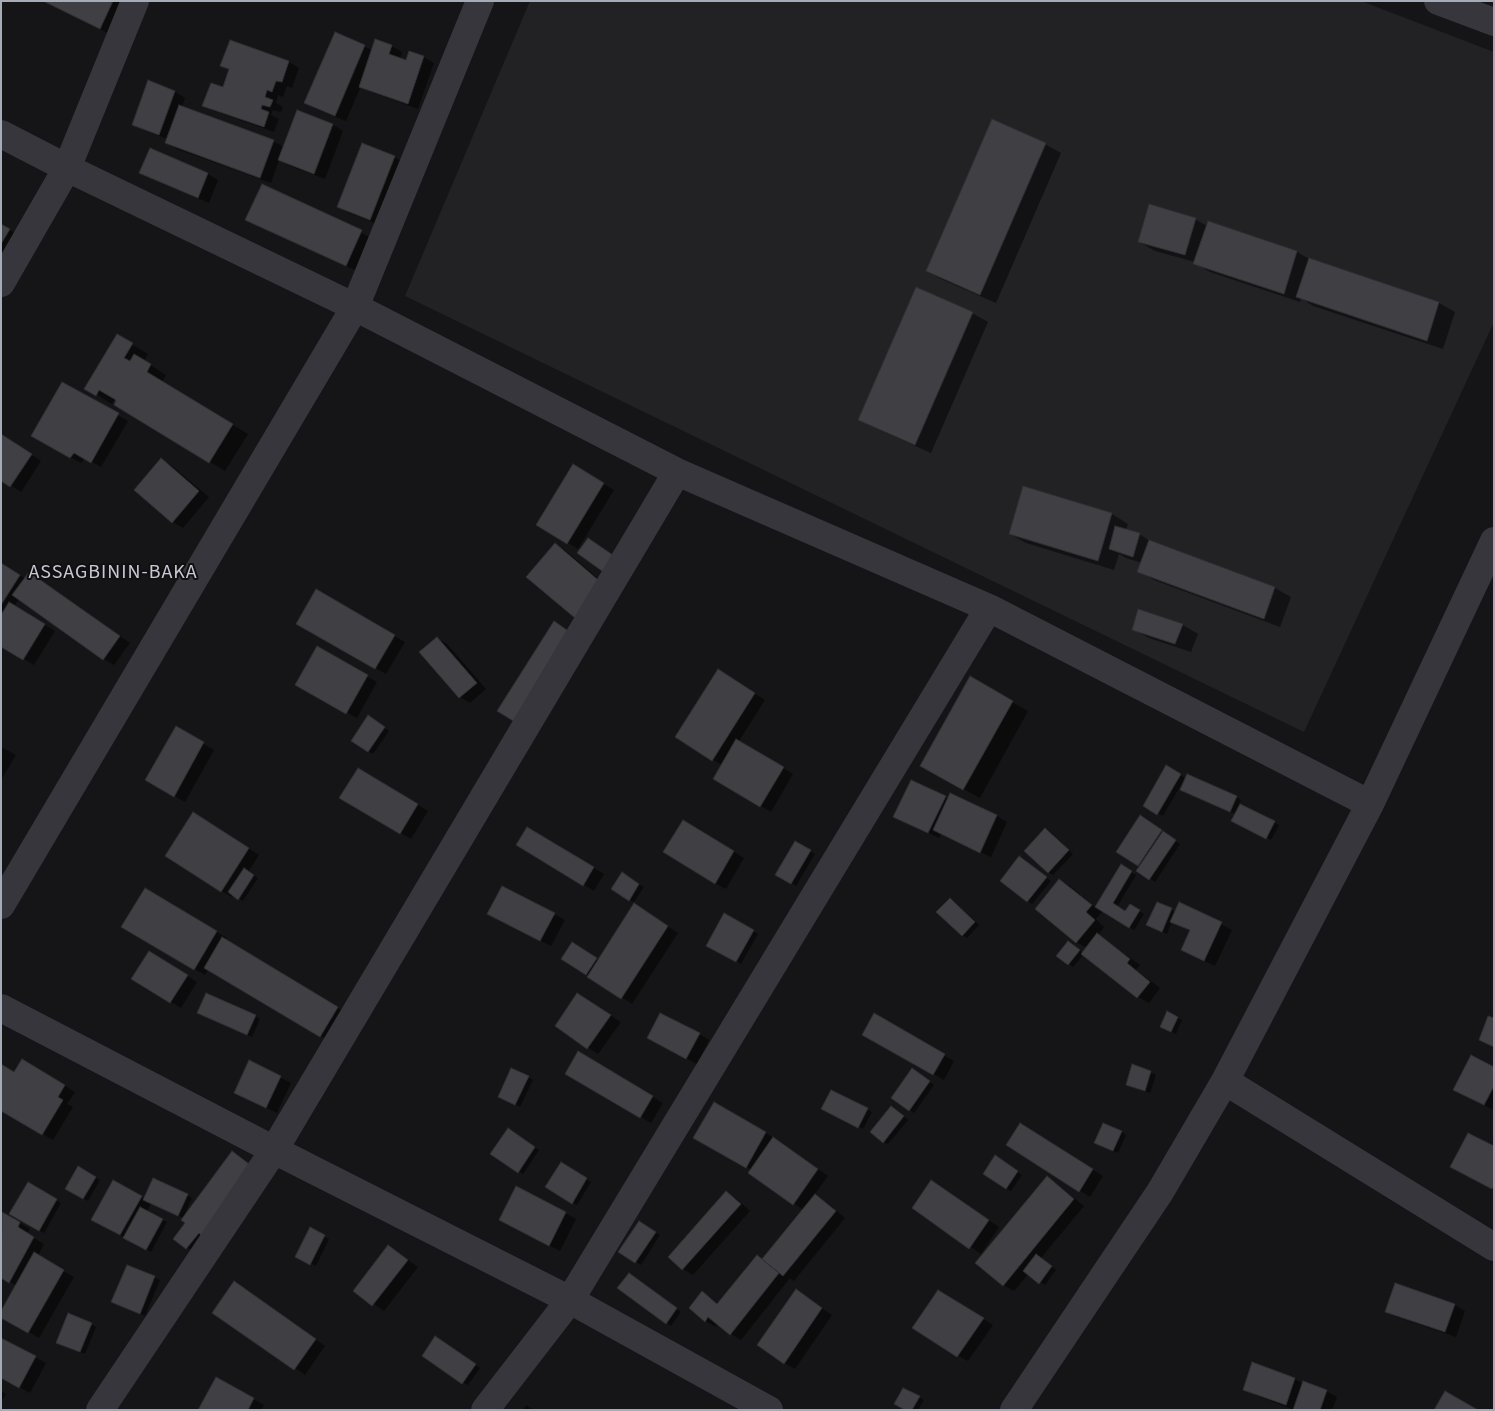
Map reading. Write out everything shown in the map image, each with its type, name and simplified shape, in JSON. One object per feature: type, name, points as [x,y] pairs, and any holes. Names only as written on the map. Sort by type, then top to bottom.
[{"type":"street","points":[[1,283],[67,168],[135,1]]},
{"type":"street","points":[[1,906],[355,308],[480,1]]},
{"type":"street","points":[[1438,1],[1494,22]]},
{"type":"street","points":[[1,134],[355,308],[677,472],[989,608],[1370,804]]},
{"type":"street","points":[[100,1410],[274,1150],[677,472]]},
{"type":"street","points":[[1014,1410],[1160,1192],[1225,1081],[1370,804],[1494,541]]},
{"type":"street","points":[[485,1410],[570,1300],[989,608]]},
{"type":"street","points":[[1,1008],[274,1150],[570,1300],[770,1410]]},
{"type":"street","points":[[1225,1081],[1494,1247]]},
{"type":"shaded area","points":[[530,1],[1361,1],[1494,52],[1494,322],[1304,732],[405,296]]},
{"type":"building","points":[[43,1],[113,1],[100,29]]},
{"type":"building","points":[[335,32],[365,45],[335,116],[304,103]]},
{"type":"building","points":[[375,39],[392,45],[389,54],[406,60],[409,51],[424,56],[408,104],[359,87]]},
{"type":"building","points":[[230,40],[289,61],[282,82],[276,81],[272,92],[267,90],[265,97],[273,100],[270,107],[262,105],[261,109],[269,112],[264,127],[202,106],[211,83],[223,87],[229,69],[220,66]]},
{"type":"building","points":[[148,80],[175,91],[159,135],[132,125]]},
{"type":"building","points":[[179,105],[274,140],[260,178],[165,143]]},
{"type":"building","points":[[297,110],[333,124],[314,174],[278,160]]},
{"type":"building","points":[[992,119],[1046,143],[980,295],[926,271]]},
{"type":"building","points":[[362,143],[395,156],[370,220],[337,207]]},
{"type":"building","points":[[150,148],[208,173],[198,198],[139,173]]},
{"type":"building","points":[[262,184],[362,230],[346,266],[245,220]]},
{"type":"building","points":[[1149,204],[1196,218],[1185,255],[1138,242]]},
{"type":"building","points":[[1208,221],[1297,251],[1284,294],[1193,264]]},
{"type":"building","points":[[1,224],[10,229],[1,244]]},
{"type":"building","points":[[1309,258],[1439,302],[1427,341],[1296,297]]},
{"type":"building","points":[[916,287],[973,312],[915,445],[858,420]]},
{"type":"building","points":[[117,334],[133,343],[124,358],[130,361],[134,354],[151,364],[147,372],[233,424],[209,463],[114,405],[116,400],[99,390],[96,396],[84,389]]},
{"type":"building","points":[[62,382],[119,413],[91,463],[74,453],[70,458],[31,436]]},
{"type":"building","points":[[1,434],[32,454],[10,487],[1,481]]},
{"type":"building","points":[[161,458],[199,491],[172,523],[134,490]]},
{"type":"building","points":[[573,464],[604,483],[567,544],[536,525]]},
{"type":"building","points":[[1023,486],[1112,513],[1098,561],[1009,534]]},
{"type":"building","points":[[1115,526],[1140,533],[1133,557],[1109,549]]},
{"type":"building","points":[[588,538],[620,560],[609,576],[577,553]]},
{"type":"building","points":[[1149,540],[1275,587],[1264,619],[1137,572]]},
{"type":"building","points":[[555,543],[604,585],[575,618],[526,577]]},
{"type":"building","points":[[1,563],[20,575],[1,605]]},
{"type":"building","points":[[29,572],[120,636],[103,660],[12,595]]},
{"type":"building","points":[[316,589],[395,635],[375,669],[296,624]]},
{"type":"building","points":[[9,602],[45,624],[23,660],[1,647],[1,615]]},
{"type":"building","points":[[1138,609],[1183,624],[1175,644],[1132,630]]},
{"type":"building","points":[[554,621],[571,633],[515,722],[497,711]]},
{"type":"building","points":[[437,637],[477,683],[459,698],[419,652]]},
{"type":"building","points":[[317,646],[368,675],[346,714],[295,685]]},
{"type":"building","points":[[718,669],[755,693],[712,761],[675,737]]},
{"type":"building","points":[[970,676],[1013,701],[963,790],[920,766]]},
{"type":"building","points":[[368,715],[385,727],[368,752],[351,741]]},
{"type":"building","points":[[176,726],[204,742],[174,797],[145,780]]},
{"type":"building","points":[[736,739],[784,767],[760,807],[713,779]]},
{"type":"building","points":[[1166,765],[1181,774],[1157,815],[1143,806]]},
{"type":"building","points":[[358,768],[418,804],[400,834],[339,798]]},
{"type":"building","points":[[1187,774],[1237,796],[1230,812],[1180,790]]},
{"type":"building","points":[[911,780],[946,796],[928,833],[893,817]]},
{"type":"building","points":[[950,793],[997,815],[980,853],[933,830]]},
{"type":"building","points":[[1240,804],[1275,821],[1266,839],[1231,821]]},
{"type":"building","points":[[193,812],[249,848],[221,892],[165,856]]},
{"type":"building","points":[[1140,815],[1162,830],[1138,866],[1116,852]]},
{"type":"building","points":[[683,820],[734,851],[715,884],[663,852]]},
{"type":"building","points":[[527,827],[594,867],[583,886],[516,845]]},
{"type":"building","points":[[1045,828],[1069,850],[1048,873],[1024,851]]},
{"type":"building","points":[[1163,831],[1176,840],[1149,880],[1136,871]]},
{"type":"building","points":[[795,841],[811,850],[791,884],[775,875]]},
{"type":"building","points":[[1019,856],[1047,877],[1027,902],[1000,881]]},
{"type":"building","points":[[1121,864],[1132,871],[1113,903],[1125,911],[1130,904],[1140,910],[1129,928],[1095,907]]},
{"type":"building","points":[[244,868],[254,875],[238,900],[228,892]]},
{"type":"building","points":[[622,872],[639,884],[629,901],[611,889]]},
{"type":"building","points":[[1059,879],[1092,905],[1086,912],[1095,920],[1076,943],[1035,909]]},
{"type":"building","points":[[502,886],[555,913],[540,941],[487,914]]},
{"type":"building","points":[[145,888],[217,931],[194,970],[121,927]]},
{"type":"building","points":[[950,898],[975,922],[962,936],[936,912]]},
{"type":"building","points":[[1157,902],[1172,908],[1162,932],[1146,925]]},
{"type":"building","points":[[1179,902],[1222,922],[1204,961],[1181,950],[1190,930],[1170,922]]},
{"type":"building","points":[[634,903],[668,926],[621,999],[587,977]]},
{"type":"building","points":[[724,913],[754,930],[736,962],[706,946]]},
{"type":"building","points":[[1097,933],[1130,959],[1127,963],[1150,982],[1137,998],[1081,954]]},
{"type":"building","points":[[222,937],[338,1007],[320,1037],[204,968]]},
{"type":"building","points":[[1068,941],[1080,950],[1068,965],[1056,956]]},
{"type":"building","points":[[572,942],[597,958],[586,975],[561,959]]},
{"type":"building","points":[[149,951],[188,975],[170,1003],[131,979]]},
{"type":"building","points":[[206,993],[256,1015],[247,1035],[197,1013]]},
{"type":"building","points":[[577,993],[611,1015],[587,1049],[555,1026]]},
{"type":"building","points":[[1167,1011],[1178,1017],[1171,1032],[1160,1027]]},
{"type":"building","points":[[660,1013],[700,1033],[686,1059],[647,1038]]},
{"type":"building","points":[[874,1013],[945,1054],[933,1075],[862,1035]]},
{"type":"building","points":[[1488,1016],[1494,1018],[1494,1047],[1479,1040]]},
{"type":"building","points":[[578,1051],[653,1096],[640,1118],[565,1074]]},
{"type":"building","points":[[1471,1055],[1494,1067],[1494,1086],[1484,1105],[1453,1090]]},
{"type":"building","points":[[22,1059],[65,1085],[58,1097],[63,1100],[42,1135],[1,1111],[1,1064],[14,1072]]},
{"type":"building","points":[[249,1060],[281,1076],[266,1108],[234,1093]]},
{"type":"building","points":[[1132,1064],[1151,1071],[1145,1091],[1126,1085]]},
{"type":"building","points":[[511,1068],[529,1076],[515,1105],[498,1097]]},
{"type":"building","points":[[912,1068],[930,1081],[909,1111],[891,1098]]},
{"type":"building","points":[[831,1090],[868,1108],[858,1128],[821,1109]]},
{"type":"building","points":[[714,1102],[766,1132],[746,1168],[693,1138]]},
{"type":"building","points":[[891,1106],[904,1116],[883,1143],[870,1132]]},
{"type":"building","points":[[1020,1123],[1093,1169],[1079,1192],[1006,1145]]},
{"type":"building","points":[[1103,1123],[1122,1131],[1113,1151],[1094,1143]]},
{"type":"building","points":[[508,1128],[535,1147],[518,1173],[490,1154]]},
{"type":"building","points":[[1468,1133],[1494,1146],[1494,1186],[1492,1189],[1450,1167]]},
{"type":"building","points":[[773,1137],[818,1169],[793,1205],[748,1173]]},
{"type":"building","points":[[232,1151],[253,1167],[202,1236],[199,1233],[186,1249],[173,1239],[185,1223],[181,1220]]},
{"type":"building","points":[[995,1155],[1018,1171],[1006,1189],[983,1174]]},
{"type":"building","points":[[561,1162],[587,1178],[572,1204],[545,1187]]},
{"type":"building","points":[[78,1166],[96,1177],[83,1199],[65,1189]]},
{"type":"building","points":[[1047,1176],[1074,1199],[1003,1286],[975,1263]]},
{"type":"building","points":[[153,1178],[188,1194],[178,1216],[143,1200]]},
{"type":"building","points":[[113,1180],[142,1196],[120,1235],[91,1220]]},
{"type":"building","points":[[931,1180],[989,1220],[969,1249],[912,1208]]},
{"type":"building","points":[[28,1182],[57,1199],[39,1231],[9,1214]]},
{"type":"building","points":[[516,1186],[566,1212],[549,1246],[499,1220]]},
{"type":"building","points":[[726,1191],[741,1204],[682,1270],[668,1257]]},
{"type":"building","points":[[815,1194],[836,1211],[783,1276],[762,1259]]},
{"type":"building","points":[[140,1207],[163,1219],[146,1250],[123,1238]]},
{"type":"building","points":[[2,1212],[20,1222],[18,1227],[34,1237],[9,1283],[1,1278]]},
{"type":"building","points":[[639,1221],[656,1232],[635,1263],[618,1252]]},
{"type":"building","points":[[310,1227],[325,1235],[310,1265],[295,1257]]},
{"type":"building","points":[[388,1245],[408,1260],[372,1306],[353,1291]]},
{"type":"building","points":[[34,1252],[64,1270],[28,1333],[1,1318],[1,1311]]},
{"type":"building","points":[[1036,1254],[1052,1266],[1039,1284],[1023,1271]]},
{"type":"building","points":[[757,1255],[779,1273],[730,1335],[708,1317],[705,1322],[689,1308],[702,1291],[717,1304]]},
{"type":"building","points":[[127,1265],[155,1276],[140,1314],[111,1302]]},
{"type":"building","points":[[629,1273],[677,1308],[666,1324],[617,1288]]},
{"type":"building","points":[[234,1281],[316,1339],[294,1370],[212,1313]]},
{"type":"building","points":[[1395,1283],[1455,1304],[1445,1332],[1385,1312]]},
{"type":"building","points":[[796,1289],[822,1308],[784,1364],[757,1345]]},
{"type":"building","points":[[938,1290],[984,1318],[957,1357],[912,1328]]},
{"type":"building","points":[[68,1313],[92,1323],[80,1352],[56,1343]]},
{"type":"building","points":[[435,1336],[476,1364],[462,1384],[422,1356]]},
{"type":"building","points":[[1,1338],[36,1356],[19,1388],[1,1378]]},
{"type":"building","points":[[1252,1362],[1295,1378],[1286,1405],[1243,1390]]},
{"type":"building","points":[[216,1377],[254,1398],[248,1410],[198,1410]]},
{"type":"building","points":[[1303,1381],[1327,1390],[1320,1410],[1293,1410]]},
{"type":"building","points":[[903,1388],[920,1396],[912,1410],[905,1410],[894,1404]]},
{"type":"building","points":[[1445,1391],[1478,1410],[1434,1410]]},
{"type":"district","name":"ASSAGBININ-BAKA","points":[[113,574]]}]
